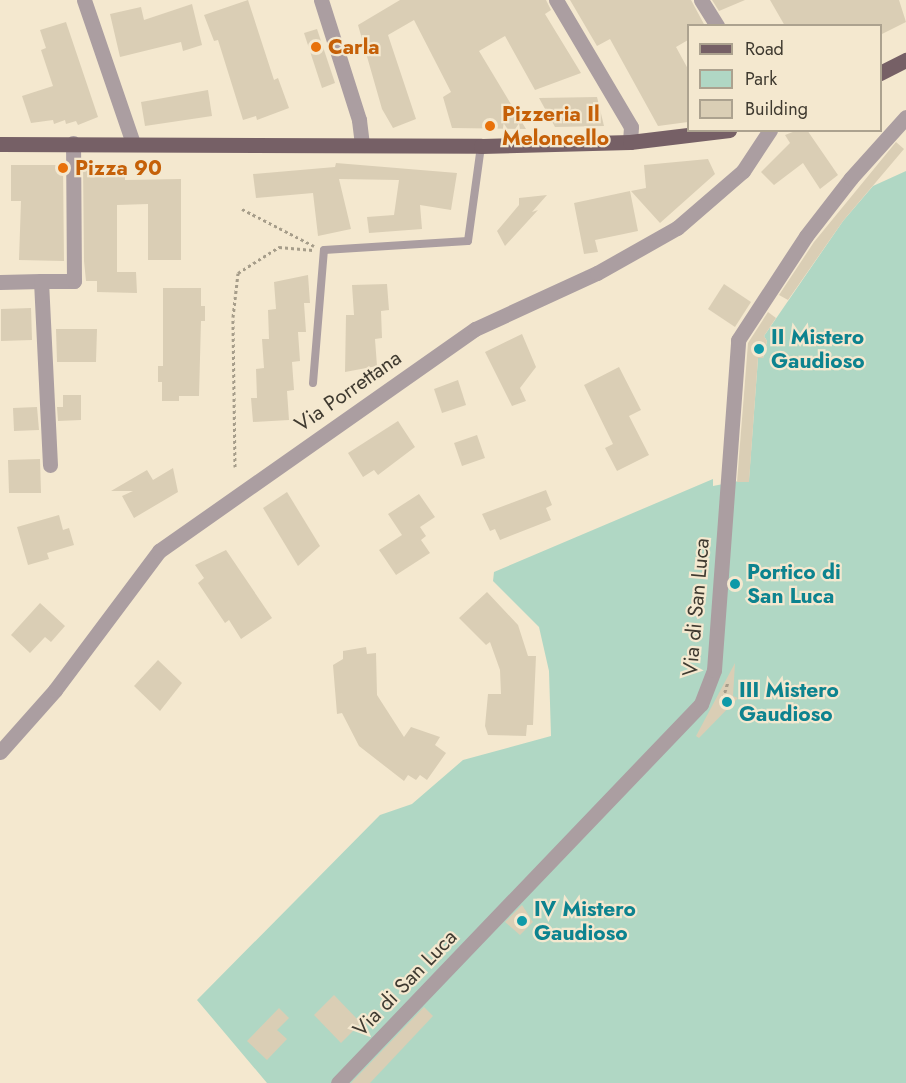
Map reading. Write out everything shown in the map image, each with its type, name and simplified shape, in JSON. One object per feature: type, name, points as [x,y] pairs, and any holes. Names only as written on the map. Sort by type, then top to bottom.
[{"type":"main road","points":[[882,72],[906,60]]},
{"type":"main road","points":[[0,144],[481,146],[630,142],[712,132]]},
{"type":"street","points":[[84,0],[133,143]]},
{"type":"street","points":[[321,0],[358,120],[362,145]]},
{"type":"street","points":[[556,0],[631,127],[630,142]]},
{"type":"street","points":[[701,0],[716,24]]},
{"type":"street","name":"Via di San Luca","points":[[339,1083],[700,704],[714,670],[738,340],[806,236],[850,178],[906,117]]},
{"type":"street","name":"Via Porrettana","points":[[0,752],[55,690],[159,551],[475,329],[519,306],[597,273],[677,228],[743,171],[769,132]]},
{"type":"street","points":[[0,282],[74,281],[73,143]]},
{"type":"street","points":[[41,281],[50,465]]},
{"type":"lane","points":[[313,382],[324,250],[468,241],[481,146]]},
{"type":"path","points":[[242,209],[324,250]]},
{"type":"path","points":[[235,467],[233,317],[238,273],[279,247],[324,250]]},
{"type":"path","points":[[722,701],[729,675]]},
{"type":"green space","points":[[906,171],[906,1083],[267,1083],[197,1000],[380,815],[412,804],[463,760],[551,736],[549,671],[539,627],[493,581],[494,572],[713,479],[713,486],[749,479],[758,358],[763,358],[767,341],[764,336],[843,221],[873,186]]},
{"type":"building","points":[[248,0],[274,80],[278,78],[289,108],[257,120],[256,116],[243,120],[218,40],[214,41],[204,15]]},
{"type":"building","points":[[400,0],[546,0],[551,10],[545,14],[581,73],[535,90],[505,36],[479,51],[526,129],[452,128],[443,97],[451,92],[414,20],[388,35],[416,119],[393,128],[382,109],[358,25]]},
{"type":"building","points":[[570,0],[691,0],[704,24],[687,24],[687,41],[676,47],[687,67],[687,122],[658,126],[610,39],[597,46]]},
{"type":"building","points":[[712,0],[745,0],[719,11]]},
{"type":"building","points":[[770,0],[899,0],[906,22],[882,34],[882,24],[784,24]]},
{"type":"building","points":[[192,4],[202,45],[183,51],[181,42],[120,57],[110,14],[141,7],[144,20]]},
{"type":"building","points":[[66,22],[98,117],[78,125],[76,121],[66,124],[65,120],[54,124],[53,120],[31,123],[22,96],[53,86],[41,50],[46,48],[40,30]]},
{"type":"building","name":"Carla","points":[[317,29],[335,83],[322,88],[304,33]]},
{"type":"building","points":[[208,90],[212,116],[145,126],[141,102]]},
{"type":"building","points":[[597,97],[604,126],[555,127],[539,98]]},
{"type":"building","points":[[793,132],[808,132],[838,175],[820,189],[803,163],[774,185],[761,172],[790,143],[785,135]]},
{"type":"building","points":[[896,142],[904,149],[843,221],[788,300],[779,295],[814,242]]},
{"type":"building","points":[[708,159],[715,174],[660,223],[631,191],[646,188],[644,165]]},
{"type":"building","points":[[336,163],[457,173],[451,210],[420,205],[422,229],[369,233],[367,217],[394,215],[399,180],[339,179],[351,229],[318,236],[313,193],[256,198],[253,174],[335,167]]},
{"type":"building","points":[[125,164],[125,180],[181,179],[181,260],[148,260],[148,204],[117,205],[117,272],[136,272],[137,293],[97,292],[97,281],[86,281],[83,165]]},
{"type":"building","points":[[11,165],[63,165],[64,261],[19,260],[21,201],[11,201]]},
{"type":"building","points":[[630,191],[638,231],[595,240],[598,252],[584,254],[574,203]]},
{"type":"building","points":[[547,195],[532,212],[538,210],[505,246],[497,231],[519,205],[519,198]]},
{"type":"building","points":[[308,275],[310,303],[304,303],[306,332],[298,332],[300,361],[292,362],[294,390],[287,391],[289,420],[253,422],[251,398],[257,398],[256,369],[264,368],[262,339],[269,339],[268,310],[276,309],[274,282]]},
{"type":"building","points":[[387,284],[389,310],[381,311],[382,338],[375,339],[377,366],[345,372],[346,315],[354,315],[352,285]]},
{"type":"building","points":[[724,284],[751,302],[735,327],[708,309]]},
{"type":"building","points":[[163,288],[201,288],[201,306],[205,306],[205,321],[201,321],[199,396],[179,396],[179,401],[162,401],[162,382],[158,382],[158,366],[163,366]]},
{"type":"building","points":[[31,308],[32,340],[1,341],[1,309]]},
{"type":"building","points":[[768,312],[776,318],[764,336],[767,341],[763,358],[758,358],[749,482],[737,482],[748,343]]},
{"type":"building","points":[[56,329],[97,329],[96,362],[57,362]]},
{"type":"building","points":[[522,334],[536,367],[520,388],[526,401],[512,406],[485,352]]},
{"type":"building","points":[[619,367],[641,410],[629,416],[649,455],[617,471],[605,448],[613,444],[584,385]]},
{"type":"building","points":[[458,380],[466,405],[442,413],[434,389]]},
{"type":"building","points":[[63,395],[81,395],[81,420],[58,421],[57,407],[63,407]]},
{"type":"building","points":[[37,407],[39,430],[14,431],[13,408]]},
{"type":"building","points":[[398,421],[415,447],[378,475],[374,470],[363,477],[348,453]]},
{"type":"building","points":[[477,435],[485,458],[462,466],[454,443]]},
{"type":"building","points":[[40,459],[41,493],[9,493],[8,460]]},
{"type":"building","points":[[173,468],[178,492],[134,518],[122,496],[133,491],[111,491],[147,470],[153,480]]},
{"type":"building","points":[[546,490],[552,505],[546,508],[551,520],[500,540],[495,529],[490,531],[482,514]]},
{"type":"building","points":[[287,492],[320,546],[298,566],[263,508]]},
{"type":"building","points":[[419,494],[435,517],[420,527],[426,536],[421,540],[430,553],[396,575],[379,550],[402,535],[388,514]]},
{"type":"building","points":[[59,515],[63,530],[69,528],[74,545],[47,553],[49,559],[28,565],[17,527]]},
{"type":"building","points":[[226,550],[272,618],[241,639],[229,620],[225,623],[198,583],[204,578],[195,565]]},
{"type":"building","points":[[487,592],[518,625],[528,656],[536,656],[533,725],[527,725],[526,736],[488,735],[485,726],[488,694],[501,694],[500,670],[490,642],[486,645],[459,618]]},
{"type":"building","points":[[40,603],[65,626],[51,642],[45,637],[30,653],[11,635]]},
{"type":"building","points":[[366,647],[367,654],[376,653],[377,695],[404,737],[411,727],[440,737],[435,745],[446,753],[427,780],[420,775],[416,780],[408,775],[404,781],[359,746],[342,713],[337,714],[333,665],[343,659],[343,651]]},
{"type":"building","points":[[158,660],[182,683],[160,711],[134,686]]},
{"type":"building","points":[[735,663],[733,696],[738,698],[699,738],[696,736]]},
{"type":"building","points":[[522,905],[533,922],[520,935],[505,922]]},
{"type":"building","points":[[334,995],[361,1023],[341,1043],[314,1015]]},
{"type":"building","points":[[424,1007],[433,1016],[370,1083],[351,1083]]},
{"type":"building","points":[[279,1008],[289,1018],[277,1030],[287,1039],[267,1060],[247,1041]]},
{"type":"place","name":"Carla","points":[[316,47]]},
{"type":"place","name":"Pizzeria Il Meloncello","points":[[490,126]]},
{"type":"place","name":"Pizza 90","points":[[63,168]]},
{"type":"place","name":"II Mistero Gaudioso","points":[[759,349]]},
{"type":"place","name":"Portico di San Luca","points":[[735,584]]},
{"type":"place","name":"III Mistero Gaudioso","points":[[727,702]]},
{"type":"place","name":"IV Mistero Gaudioso","points":[[522,921]]}]
